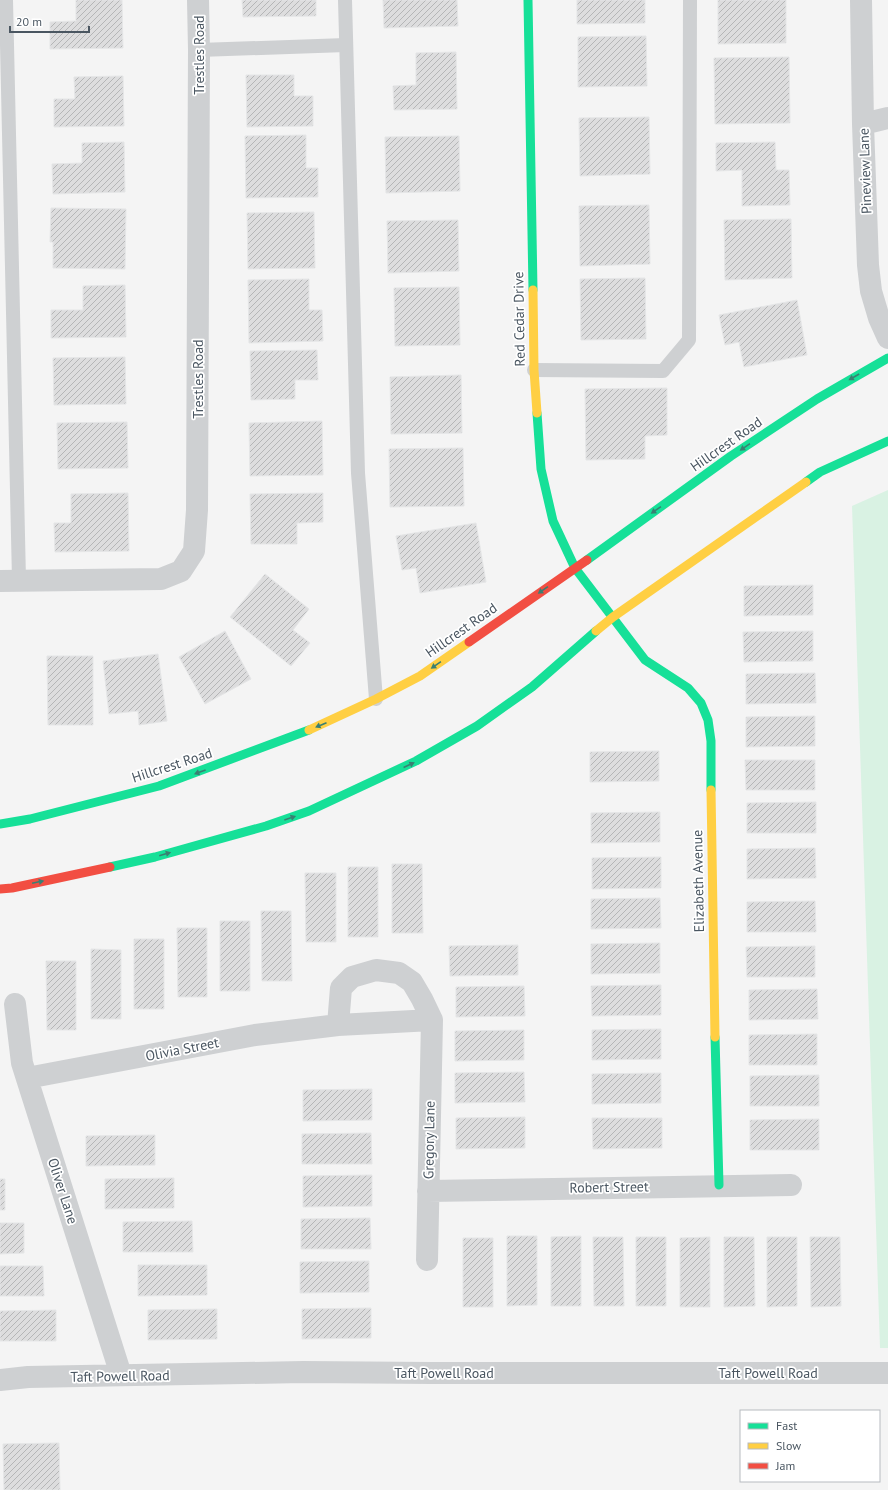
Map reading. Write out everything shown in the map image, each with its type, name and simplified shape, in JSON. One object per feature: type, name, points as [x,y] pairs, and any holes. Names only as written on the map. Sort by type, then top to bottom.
[{"type":"main road","name":"Red Cedar Drive","points":[[528,0],[534,370],[541,469],[553,521],[574,568],[613,617]]},
{"type":"main road","name":"Hillcrest Road","points":[[0,824],[30,819],[159,786],[320,726],[420,676],[731,456],[817,399],[888,358]]},
{"type":"main road","points":[[0,889],[12,888],[155,857],[266,826],[309,811],[416,761],[477,726],[532,687],[613,617],[820,472],[888,441]]},
{"type":"main road","name":"Elizabeth Avenue","points":[[613,617],[646,660],[688,688],[702,703],[708,720],[711,742],[713,973],[719,1185]]},
{"type":"street","name":"Trestles Road","points":[[10,581],[161,579],[181,571],[194,551],[197,510],[198,0]]},
{"type":"street","name":"Pineview Lane","points":[[861,0],[863,124],[868,265],[871,291],[879,318],[888,338]]},
{"type":"street","points":[[863,124],[888,118]]},
{"type":"street","points":[[338,1025],[341,988],[352,976],[376,970],[399,973],[412,982],[422,998],[432,1020]]},
{"type":"street","name":"Oliver Lane","points":[[14,1004],[22,1063],[122,1375]]},
{"type":"street","name":"Olivia Street","points":[[27,1078],[255,1035],[338,1025],[432,1020]]},
{"type":"street","name":"Gregory Lane","points":[[426,1260],[432,1020]]},
{"type":"street","name":"Robert Street","points":[[428,1191],[791,1185]]},
{"type":"street","name":"Taft Powell Road","points":[[0,1380],[28,1377],[303,1372],[888,1373]]},
{"type":"lane","points":[[6,0],[10,581]]},
{"type":"lane","points":[[345,0],[358,474],[376,699]]},
{"type":"lane","points":[[534,370],[663,371],[689,340],[690,0]]},
{"type":"lane","points":[[199,50],[346,45]]},
{"type":"green space","points":[[888,490],[888,1348],[880,1348],[852,506]]},
{"type":"building","points":[[76,0],[122,0],[123,48],[50,49],[50,22],[76,21]]},
{"type":"building","points":[[242,0],[316,0],[316,16],[243,17]]},
{"type":"building","points":[[383,0],[457,0],[458,26],[384,28]]},
{"type":"building","points":[[577,0],[645,0],[645,23],[577,24]]},
{"type":"building","points":[[718,0],[786,0],[786,43],[718,44]]},
{"type":"building","points":[[646,36],[647,86],[578,87],[578,37]]},
{"type":"building","points":[[456,52],[457,109],[394,110],[393,86],[416,85],[416,53]]},
{"type":"building","points":[[789,57],[790,123],[715,124],[714,58]]},
{"type":"building","points":[[246,75],[294,75],[294,96],[313,96],[313,126],[247,127]]},
{"type":"building","points":[[123,76],[124,126],[54,127],[54,99],[75,99],[74,77]]},
{"type":"building","points":[[649,117],[650,174],[580,176],[579,118]]},
{"type":"building","points":[[306,135],[306,168],[318,168],[318,197],[246,198],[245,136]]},
{"type":"building","points":[[459,136],[460,191],[386,193],[385,137]]},
{"type":"building","points":[[124,142],[125,192],[53,194],[52,164],[82,163],[82,143]]},
{"type":"building","points":[[775,142],[776,170],[789,170],[790,205],[742,206],[742,170],[716,171],[716,143]]},
{"type":"building","points":[[649,205],[650,264],[580,266],[579,206]]},
{"type":"building","points":[[51,208],[126,209],[125,269],[53,268],[53,242],[50,242]]},
{"type":"building","points":[[314,212],[315,268],[248,269],[247,213]]},
{"type":"building","points":[[791,219],[792,278],[725,280],[724,220]]},
{"type":"building","points":[[458,220],[459,271],[388,273],[387,221]]},
{"type":"building","points":[[645,278],[646,339],[581,340],[580,279]]},
{"type":"building","points":[[309,279],[309,310],[322,310],[323,341],[249,343],[248,280]]},
{"type":"building","points":[[125,285],[126,337],[51,338],[51,310],[83,310],[83,286]]},
{"type":"building","points":[[459,287],[460,345],[395,346],[394,288]]},
{"type":"building","points":[[797,300],[807,355],[744,367],[739,342],[725,345],[719,315]]},
{"type":"building","points":[[317,350],[318,380],[295,380],[295,399],[251,400],[250,351]]},
{"type":"building","points":[[125,357],[126,404],[54,405],[53,358]]},
{"type":"building","points":[[461,375],[462,433],[391,434],[390,377]]},
{"type":"building","points":[[667,388],[667,435],[645,436],[645,459],[586,460],[585,389]]},
{"type":"building","points":[[322,421],[323,475],[250,476],[249,423]]},
{"type":"building","points":[[127,422],[128,468],[58,469],[57,423]]},
{"type":"building","points":[[463,448],[464,506],[390,507],[389,449]]},
{"type":"building","points":[[128,493],[129,551],[55,552],[54,523],[71,523],[71,494]]},
{"type":"building","points":[[323,493],[323,522],[297,523],[297,544],[251,544],[250,494]]},
{"type":"building","points":[[476,523],[486,582],[420,593],[416,568],[402,570],[396,536]]},
{"type":"building","points":[[265,574],[309,609],[293,630],[310,643],[291,666],[230,617]]},
{"type":"building","points":[[813,585],[813,615],[744,616],[744,586]]},
{"type":"building","points":[[225,631],[251,679],[205,704],[179,657]]},
{"type":"building","points":[[813,631],[813,661],[744,662],[743,632]]},
{"type":"building","points":[[158,654],[167,721],[139,725],[138,711],[109,714],[103,661]]},
{"type":"building","points":[[47,656],[93,656],[93,725],[48,725]]},
{"type":"building","points":[[815,673],[816,703],[746,704],[746,674]]},
{"type":"building","points":[[815,716],[815,746],[746,747],[746,717]]},
{"type":"building","points":[[659,751],[659,781],[590,782],[590,752]]},
{"type":"building","points":[[745,760],[815,760],[815,790],[746,790]]},
{"type":"building","points":[[816,802],[816,833],[747,833],[747,803]]},
{"type":"building","points":[[660,812],[660,842],[591,843],[591,813]]},
{"type":"building","points":[[815,848],[816,878],[747,879],[747,849]]},
{"type":"building","points":[[661,857],[661,888],[592,889],[592,858]]},
{"type":"building","points":[[392,864],[422,864],[423,933],[392,933]]},
{"type":"building","points":[[348,867],[378,867],[378,937],[348,937]]},
{"type":"building","points":[[305,873],[336,873],[336,942],[306,942]]},
{"type":"building","points":[[660,898],[661,928],[591,929],[591,899]]},
{"type":"building","points":[[815,901],[816,932],[747,932],[747,902]]},
{"type":"building","points":[[261,911],[291,911],[292,981],[262,981]]},
{"type":"building","points":[[220,921],[250,921],[250,991],[220,991]]},
{"type":"building","points":[[177,928],[207,928],[207,997],[178,997]]},
{"type":"building","points":[[134,939],[164,939],[164,1009],[134,1009]]},
{"type":"building","points":[[660,943],[660,973],[591,974],[591,944]]},
{"type":"building","points":[[518,945],[518,975],[450,976],[449,946]]},
{"type":"building","points":[[815,946],[815,977],[747,977],[746,947]]},
{"type":"building","points":[[91,949],[121,950],[121,1019],[91,1019]]},
{"type":"building","points":[[46,961],[76,961],[76,1030],[47,1030]]},
{"type":"building","points":[[661,985],[661,1015],[592,1016],[591,986]]},
{"type":"building","points":[[524,986],[525,1016],[456,1017],[456,987]]},
{"type":"building","points":[[817,989],[818,1019],[749,1020],[749,990]]},
{"type":"building","points":[[661,1029],[661,1059],[592,1060],[592,1030]]},
{"type":"building","points":[[524,1030],[524,1060],[455,1061],[455,1031]]},
{"type":"building","points":[[817,1034],[817,1065],[749,1065],[749,1035]]},
{"type":"building","points":[[524,1072],[525,1102],[455,1103],[455,1073]]},
{"type":"building","points":[[661,1073],[661,1103],[592,1104],[592,1074]]},
{"type":"building","points":[[819,1075],[819,1106],[750,1106],[750,1076]]},
{"type":"building","points":[[372,1089],[372,1120],[303,1121],[303,1090]]},
{"type":"building","points":[[525,1117],[525,1148],[456,1149],[456,1118]]},
{"type":"building","points":[[592,1118],[662,1118],[662,1148],[593,1149]]},
{"type":"building","points":[[819,1119],[819,1150],[750,1150],[750,1120]]},
{"type":"building","points":[[371,1133],[372,1164],[302,1164],[302,1134]]},
{"type":"building","points":[[155,1135],[155,1165],[86,1166],[86,1136]]},
{"type":"building","points":[[372,1175],[372,1206],[303,1207],[303,1176]]},
{"type":"building","points":[[174,1178],[174,1208],[105,1209],[105,1179]]},
{"type":"building","points":[[0,1179],[5,1179],[5,1210],[0,1210]]},
{"type":"building","points":[[370,1218],[371,1249],[301,1249],[301,1219]]},
{"type":"building","points":[[192,1221],[193,1252],[123,1252],[123,1222]]},
{"type":"building","points":[[0,1223],[24,1223],[24,1253],[0,1254]]},
{"type":"building","points":[[507,1236],[537,1236],[537,1305],[507,1306]]},
{"type":"building","points":[[581,1236],[581,1306],[551,1306],[551,1237]]},
{"type":"building","points":[[593,1237],[623,1237],[624,1306],[594,1306]]},
{"type":"building","points":[[636,1237],[666,1237],[666,1306],[636,1306]]},
{"type":"building","points":[[710,1237],[710,1307],[680,1307],[680,1238]]},
{"type":"building","points":[[724,1237],[754,1237],[755,1306],[724,1307]]},
{"type":"building","points":[[767,1237],[797,1237],[797,1306],[767,1307]]},
{"type":"building","points":[[810,1237],[840,1237],[841,1306],[811,1307]]},
{"type":"building","points":[[463,1238],[493,1238],[493,1307],[463,1307]]},
{"type":"building","points":[[369,1261],[369,1292],[300,1293],[300,1262]]},
{"type":"building","points":[[138,1265],[207,1265],[207,1295],[138,1296]]},
{"type":"building","points":[[0,1266],[43,1266],[44,1296],[0,1296]]},
{"type":"building","points":[[371,1308],[371,1338],[302,1339],[302,1309]]},
{"type":"building","points":[[217,1309],[217,1339],[148,1340],[148,1310]]},
{"type":"building","points":[[56,1310],[56,1341],[0,1341],[0,1311]]},
{"type":"building","points":[[59,1443],[60,1490],[4,1490],[3,1444]]},
{"type":"traffic: fast","points":[[528,0],[533,290]]},
{"type":"traffic: fast","points":[[587,560],[731,456],[817,399],[888,358]]},
{"type":"traffic: fast","points":[[537,413],[541,469],[553,521],[575,568],[645,660],[688,688],[701,703],[708,720],[711,741],[711,790]]},
{"type":"traffic: fast","points":[[806,482],[820,472],[888,441]]},
{"type":"traffic: fast","points":[[110,867],[155,857],[266,826],[309,811],[416,761],[477,726],[532,687],[596,631]]},
{"type":"traffic: fast","points":[[0,824],[30,819],[159,786],[309,730]]},
{"type":"traffic: fast","points":[[715,1037],[719,1185]]},
{"type":"traffic: slow","points":[[533,290],[534,370],[537,413]]},
{"type":"traffic: slow","points":[[596,631],[613,617],[806,482]]},
{"type":"traffic: slow","points":[[309,730],[376,699],[420,676],[469,642]]},
{"type":"traffic: slow","points":[[711,790],[715,1037]]},
{"type":"traffic: jam","points":[[469,642],[587,560]]},
{"type":"traffic: jam","points":[[0,889],[12,888],[110,867]]}]
